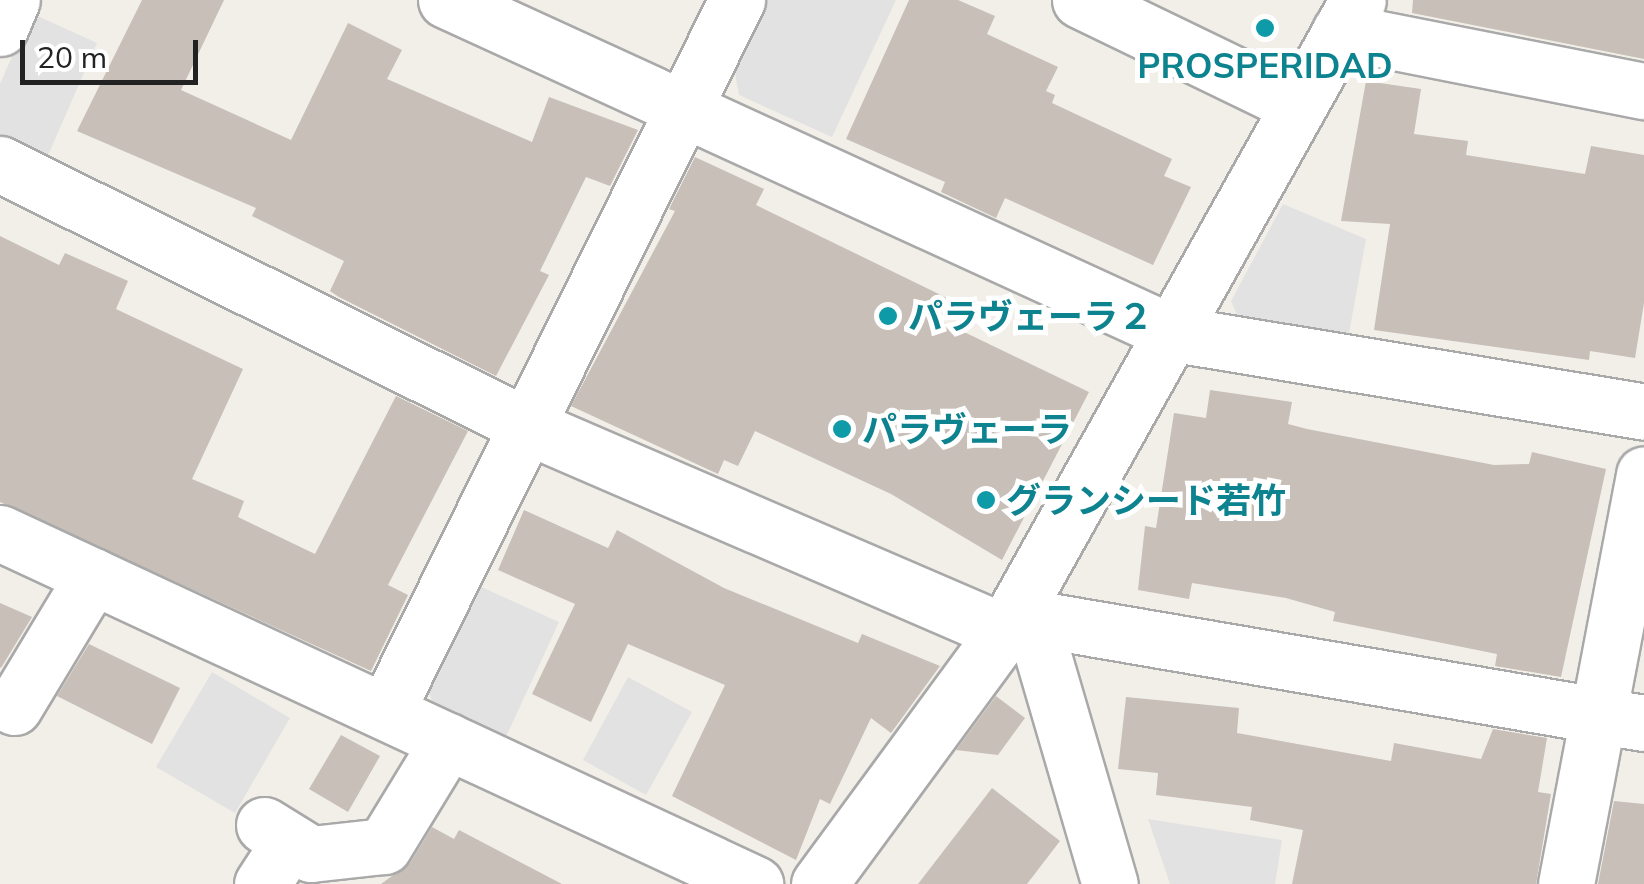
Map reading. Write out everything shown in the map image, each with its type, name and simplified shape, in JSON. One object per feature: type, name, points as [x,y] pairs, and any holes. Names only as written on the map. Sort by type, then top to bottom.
[{"type":"street","points":[[0,28],[12,0]]},
{"type":"street","points":[[446,0],[1175,334],[1644,412]]},
{"type":"street","points":[[387,710],[737,0]]},
{"type":"street","points":[[1080,0],[1296,105]]},
{"type":"street","points":[[819,884],[1018,625],[1296,105],[1349,16],[1644,91]]},
{"type":"street","points":[[0,164],[529,428],[1018,625],[1621,719]]},
{"type":"street","points":[[1566,884],[1621,719],[1644,474]]},
{"type":"street","points":[[0,533],[755,884]]},
{"type":"street","points":[[14,708],[93,576]]},
{"type":"street","points":[[1018,625],[1110,884]]},
{"type":"street","points":[[272,850],[311,854],[384,846],[448,741]]},
{"type":"shaded area","points":[[764,0],[896,0],[832,137],[739,95],[734,67]]},
{"type":"shaded area","points":[[31,13],[97,43],[46,160],[0,140],[0,84]]},
{"type":"shaded area","points":[[1283,204],[1366,239],[1348,339],[1243,328],[1231,301]]},
{"type":"shaded area","points":[[477,585],[559,622],[505,739],[434,707],[429,692]]},
{"type":"shaded area","points":[[212,672],[290,718],[235,813],[156,767]]},
{"type":"shaded area","points":[[628,677],[692,712],[646,795],[583,760]]},
{"type":"shaded area","points":[[1148,819],[1282,840],[1275,884],[1170,884]]},
{"type":"building","points":[[142,0],[224,0],[181,90],[291,140],[348,23],[402,50],[387,79],[532,142],[549,97],[638,130],[610,186],[586,177],[540,271],[549,275],[496,376],[330,291],[344,261],[252,216],[256,208],[77,131]]},
{"type":"building","points":[[909,0],[958,0],[995,16],[987,34],[1058,67],[1046,91],[1055,95],[1052,103],[1172,159],[1164,176],[1191,187],[1153,265],[1005,198],[996,218],[941,192],[945,182],[846,139]]},
{"type":"building","points":[[1413,0],[1644,0],[1644,59],[1412,13]]},
{"type":"building","points":[[1366,81],[1421,89],[1414,134],[1468,141],[1466,155],[1585,174],[1591,146],[1644,155],[1644,303],[1635,358],[1590,351],[1589,360],[1374,330],[1390,224],[1341,221]]},
{"type":"building","points":[[695,157],[764,189],[756,205],[947,298],[937,319],[1089,392],[1002,560],[891,494],[755,431],[738,466],[724,460],[718,474],[571,406],[675,211],[669,209]]},
{"type":"building","points":[[0,236],[59,265],[65,253],[128,281],[116,309],[243,369],[192,479],[244,501],[238,517],[315,554],[396,396],[468,431],[388,585],[408,595],[371,671],[0,502]]},
{"type":"building","points":[[1210,390],[1292,402],[1288,424],[1307,429],[1494,465],[1529,464],[1532,452],[1606,469],[1561,677],[1495,666],[1497,654],[1333,621],[1335,612],[1286,598],[1192,583],[1189,599],[1138,590],[1145,526],[1156,528],[1174,413],[1206,418]]},
{"type":"building","points":[[524,510],[608,548],[617,530],[724,588],[858,643],[862,634],[940,666],[891,733],[871,718],[830,804],[820,799],[796,860],[672,796],[725,685],[628,644],[591,722],[532,694],[575,604],[498,570]]},
{"type":"building","points":[[0,603],[32,617],[1,668],[0,667]]},
{"type":"building","points":[[89,644],[180,688],[152,744],[57,696]]},
{"type":"building","points":[[996,696],[1025,718],[998,755],[956,750]]},
{"type":"building","points":[[1126,697],[1239,708],[1237,733],[1391,761],[1394,743],[1481,759],[1493,729],[1547,738],[1538,792],[1551,794],[1536,884],[1292,884],[1303,830],[1250,820],[1252,807],[1156,795],[1158,773],[1118,769]]},
{"type":"building","points":[[341,735],[380,756],[348,812],[309,789]]},
{"type":"building","points":[[992,788],[1060,841],[1027,884],[918,884]]},
{"type":"building","points":[[1614,801],[1644,804],[1644,884],[1598,884]]},
{"type":"building","points":[[432,827],[454,839],[459,830],[562,884],[381,884],[410,863]]},
{"type":"place","name":"PROSPERIDAD","points":[[1265,28]]},
{"type":"place","name":"パラヴェーラ２","points":[[888,316]]},
{"type":"place","name":"パラヴェーラ","points":[[842,429]]},
{"type":"place","name":"グランシード若竹","points":[[986,500]]}]
